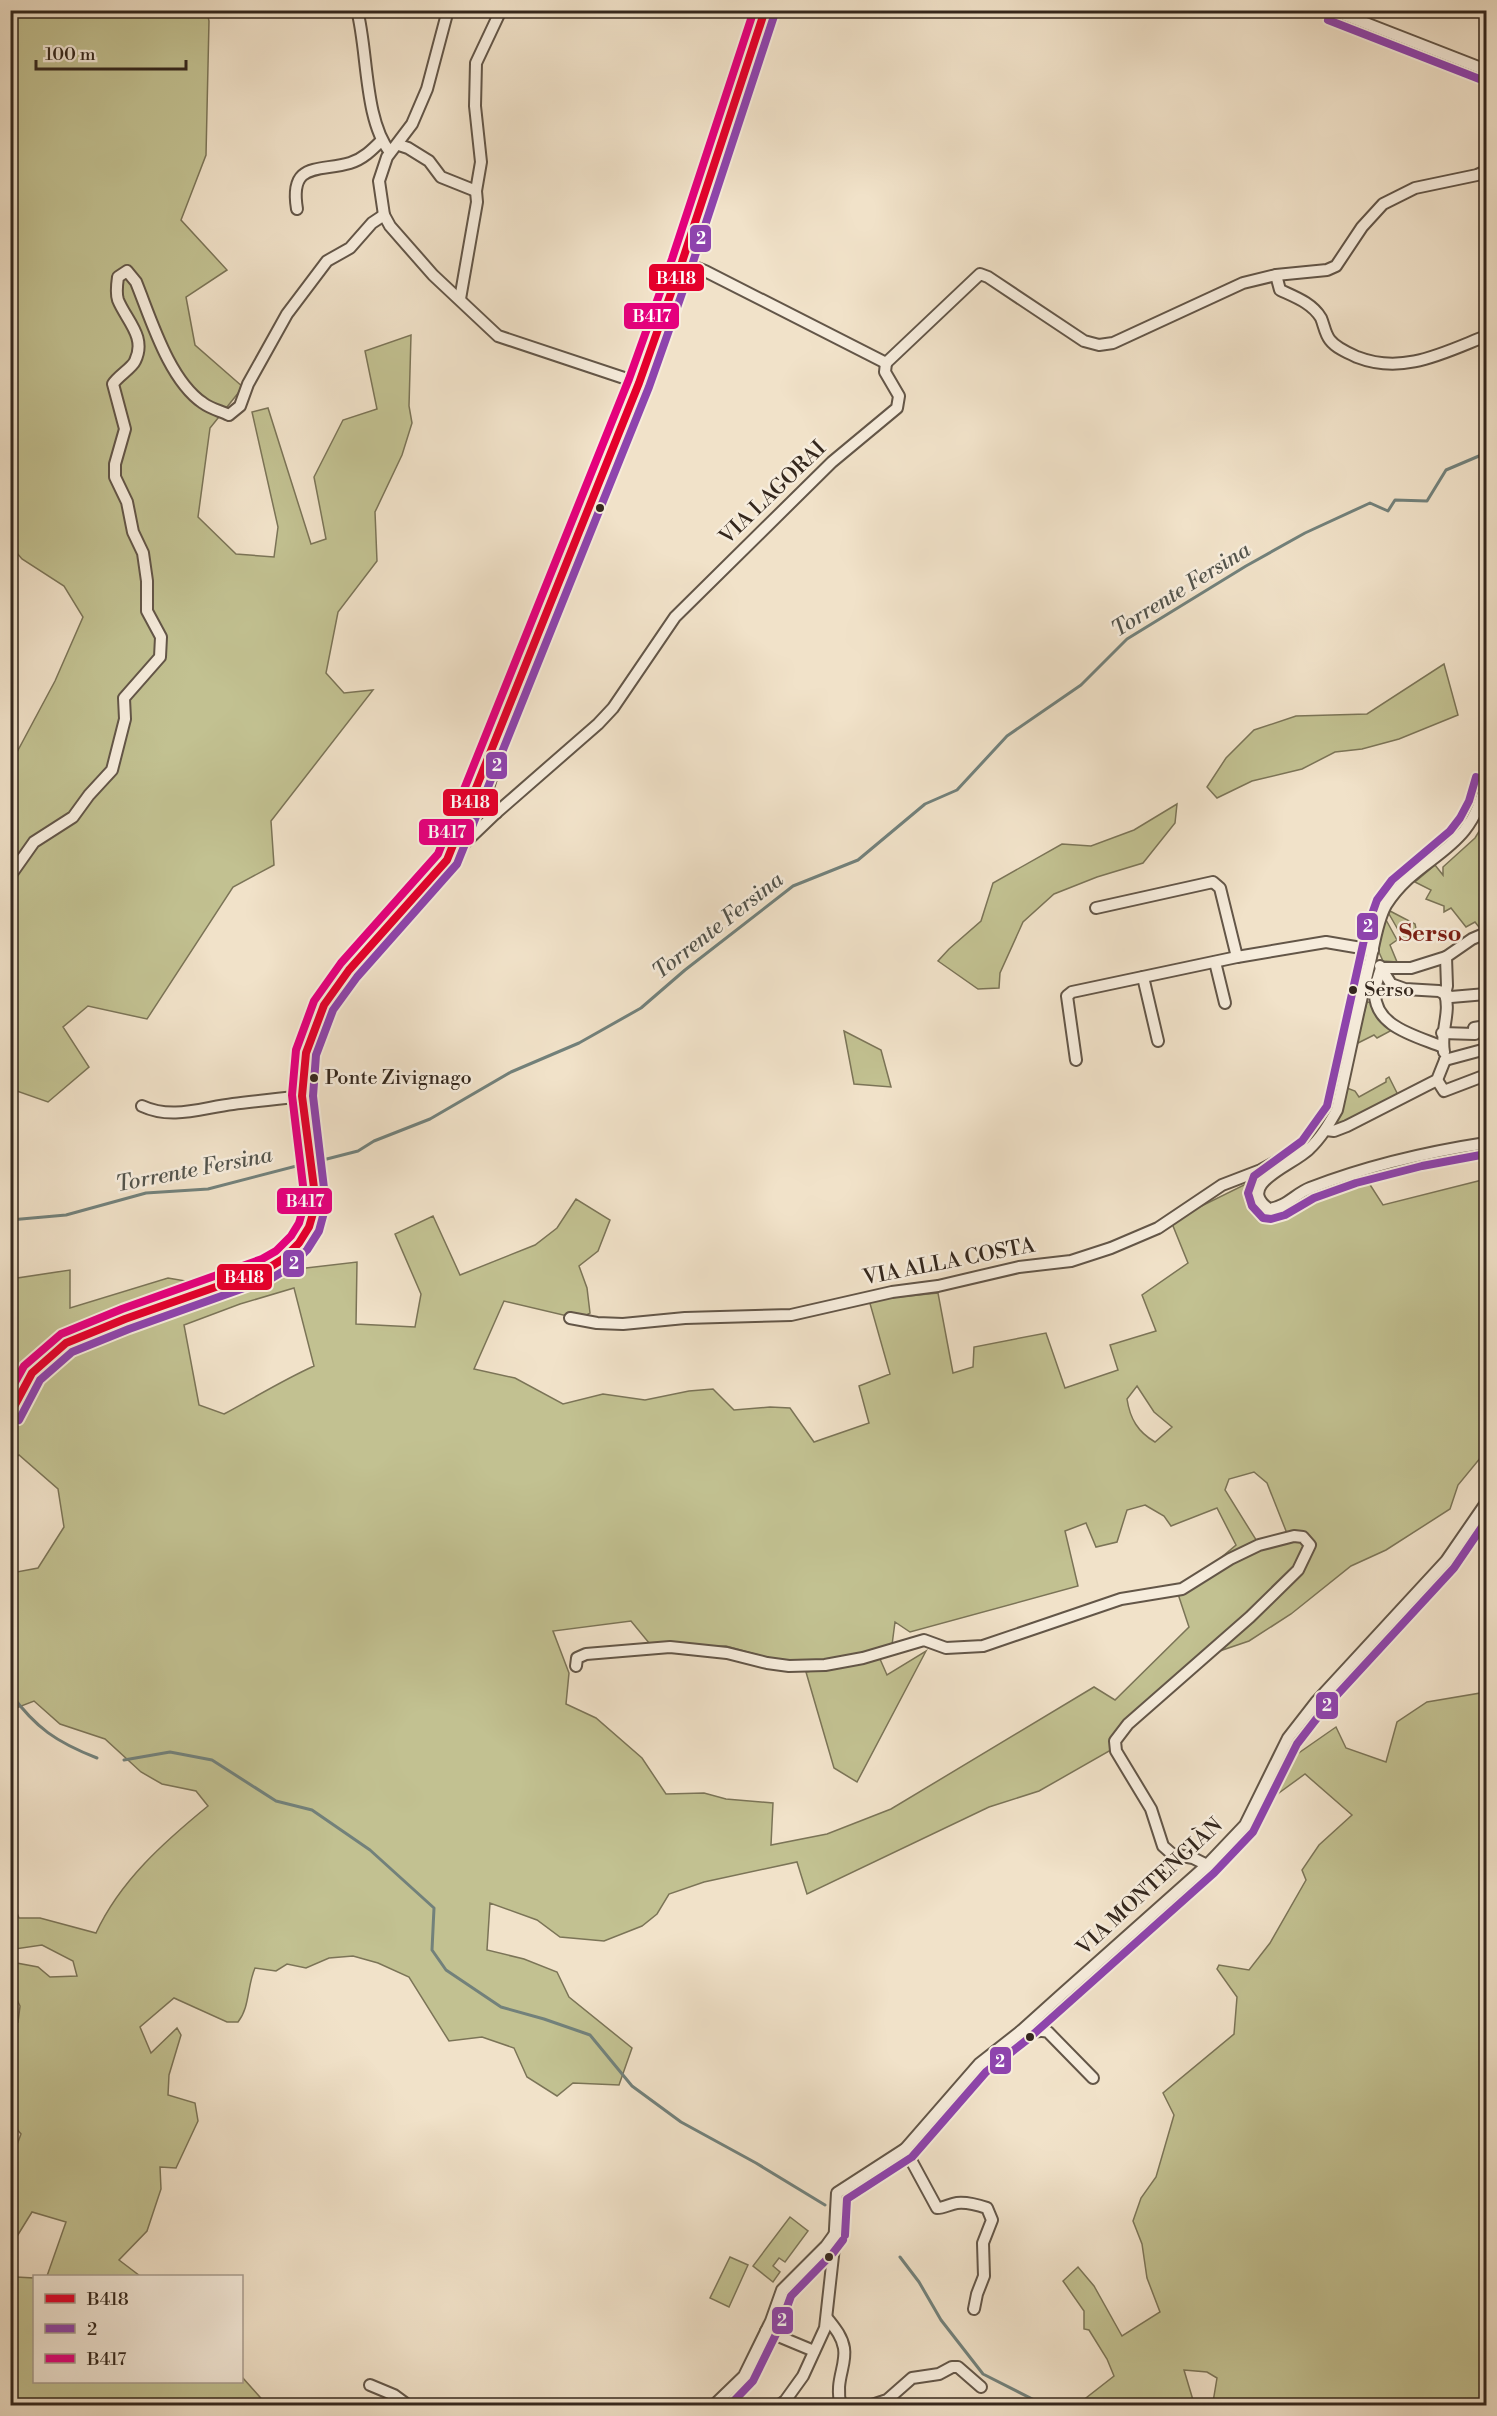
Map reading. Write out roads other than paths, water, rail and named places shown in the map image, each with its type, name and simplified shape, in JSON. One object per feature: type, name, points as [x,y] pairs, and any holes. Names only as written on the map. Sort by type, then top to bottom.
[{"type":"main road","name":"VIA LAGORAI","points":[[32,1373],[66,1343],[125,1319],[267,1269],[284,1259],[299,1243],[309,1227],[316,1195],[302,1096],[306,1053],[324,1005],[349,970],[447,860],[520,673],[639,383],[682,262],[765,10]]},
{"type":"street","points":[[357,10],[365,45],[366,76],[381,141],[394,148],[408,148],[429,161],[441,177],[476,191]]},
{"type":"street","points":[[448,10],[427,89],[412,124],[394,148],[379,181],[384,215],[390,226],[433,275],[498,336],[639,383]]},
{"type":"street","points":[[460,299],[477,202],[476,191],[481,162],[475,106],[476,63],[501,10]]},
{"type":"street","points":[[1332,10],[1486,70]]},
{"type":"street","points":[[297,209],[294,193],[301,177],[314,168],[351,163],[365,157],[381,141]]},
{"type":"street","points":[[682,262],[705,271],[886,363],[980,274],[988,277],[1084,341],[1099,345],[1113,342],[1243,283],[1276,275],[1327,270],[1336,266],[1362,226],[1383,204],[1415,188],[1477,176],[1486,171]]},
{"type":"street","points":[[10,876],[34,842],[73,817],[112,770],[125,719],[124,698],[160,657],[161,637],[147,611],[147,581],[143,553],[133,532],[127,502],[115,477],[115,464],[125,429],[113,384],[119,375],[135,362],[139,344],[133,324],[117,299],[117,277],[128,271],[136,282],[170,361],[188,389],[204,404],[229,415],[240,406],[249,384],[287,314],[327,261],[350,248],[372,224],[384,215]]},
{"type":"street","points":[[1276,275],[1280,290],[1305,301],[1320,317],[1330,341],[1346,352],[1372,363],[1404,365],[1439,355],[1486,336]]},
{"type":"street","name":"VIA LAGORAI","points":[[447,860],[496,813],[598,724],[613,708],[675,617],[832,462],[897,408],[899,396],[885,372],[886,363]]},
{"type":"street","name":"VIA LAGORAI","points":[[491,750],[495,766],[488,788],[496,813]]},
{"type":"street","points":[[1486,780],[1482,803],[1471,825],[1451,846],[1407,881],[1386,906],[1372,951],[1337,1110],[1326,1130],[1308,1150],[1261,1183],[1257,1193],[1261,1203],[1269,1209],[1279,1208],[1308,1189],[1422,1153],[1486,1143]]},
{"type":"street","points":[[469,804],[496,813]]},
{"type":"street","points":[[1096,908],[1212,882],[1220,888],[1237,957]]},
{"type":"street","points":[[1381,968],[1411,968],[1446,957],[1486,933]]},
{"type":"street","points":[[1076,1060],[1067,996],[1072,992],[1237,957],[1326,942],[1372,951]]},
{"type":"street","points":[[1372,951],[1391,984],[1405,989],[1439,991],[1452,997],[1486,994]]},
{"type":"street","points":[[1326,1130],[1334,1131],[1347,1126],[1437,1080],[1445,1060],[1442,1033],[1449,1005],[1445,994],[1446,957]]},
{"type":"street","points":[[1215,962],[1224,1003]]},
{"type":"street","points":[[1381,968],[1375,992],[1378,1009],[1391,1025],[1443,1047]]},
{"type":"street","points":[[1143,977],[1158,1041]]},
{"type":"street","points":[[1442,1033],[1475,1035],[1474,1028],[1486,1026]]},
{"type":"street","points":[[1445,1060],[1486,1049]]},
{"type":"street","points":[[1437,1080],[1444,1090],[1486,1075]]},
{"type":"street","points":[[142,1106],[157,1113],[185,1113],[230,1104],[302,1096]]},
{"type":"street","name":"VIA ALLA COSTA","points":[[570,1318],[597,1323],[622,1324],[686,1318],[791,1315],[892,1292],[938,1286],[1019,1267],[1071,1261],[1111,1248],[1158,1228],[1222,1185],[1261,1170],[1304,1147],[1308,1150]]},
{"type":"street","name":"VIA MONTENGIÀN","points":[[835,2234],[837,2193],[905,2149],[979,2064],[1021,2031],[1207,1864],[1245,1825],[1288,1738],[1316,1702],[1446,1561],[1486,1503]]},
{"type":"street","points":[[576,1666],[576,1658],[586,1654],[670,1647],[727,1653],[789,1666],[825,1665],[863,1658],[924,1640],[946,1648],[983,1646],[1121,1599],[1182,1589],[1230,1559],[1258,1545],[1294,1536],[1303,1537],[1310,1545],[1298,1570],[1250,1617],[1128,1724],[1115,1741],[1116,1751],[1151,1809],[1163,1846],[1172,1854],[1193,1858],[1207,1864]]},
{"type":"street","points":[[1021,2031],[1029,2033],[1043,2030],[1048,2032],[1093,2078]]},
{"type":"street","points":[[905,2149],[937,2208],[956,2204],[987,2208],[992,2220],[983,2243],[984,2276],[976,2294],[974,2309]]},
{"type":"street","points":[[778,2406],[785,2401],[803,2376],[827,2318],[835,2234]]},
{"type":"street","points":[[713,2406],[744,2376],[766,2331],[782,2290],[820,2253],[835,2234]]},
{"type":"street","points":[[827,2318],[844,2345],[845,2354],[838,2378],[841,2406]]},
{"type":"street","points":[[766,2331],[814,2351]]},
{"type":"street","points":[[869,2406],[887,2400],[912,2378],[939,2374],[952,2367],[958,2367],[981,2387]]},
{"type":"street","points":[[370,2385],[394,2395],[409,2406]]},
{"type":"waterway","name":"Torrente Fersina","points":[[315,1162],[358,1151],[374,1141],[430,1119],[511,1072],[579,1043],[641,1008],[685,970],[793,886],[858,860],[925,804],[957,790],[1007,736],[1081,685],[1127,639],[1246,566],[1305,533],[1370,503],[1388,511],[1395,500],[1427,501],[1446,470],[1486,453]]},
{"type":"waterway","name":"Torrente Fersina","points":[[10,1220],[66,1215],[146,1193],[208,1189],[308,1163]]},
{"type":"waterway","points":[[10,1693],[29,1716],[48,1733],[97,1758]]},
{"type":"waterway","points":[[124,1760],[170,1752],[212,1760],[276,1801],[312,1810],[370,1850],[434,1908],[432,1950],[446,1970],[501,2007],[590,2035],[632,2086],[681,2122],[756,2163],[825,2205]]},
{"type":"waterway","points":[[900,2257],[919,2282],[941,2320],[983,2374],[1046,2406]]},
{"type":"tunnel","points":[[10,1415],[32,1373]]},
{"type":"place","name":"Serso","points":[[1353,990]]},
{"type":"place","name":"Ponte Zivignago","points":[[314,1078]]},
{"type":"district","name":"Serso","points":[[1430,934]]}]
